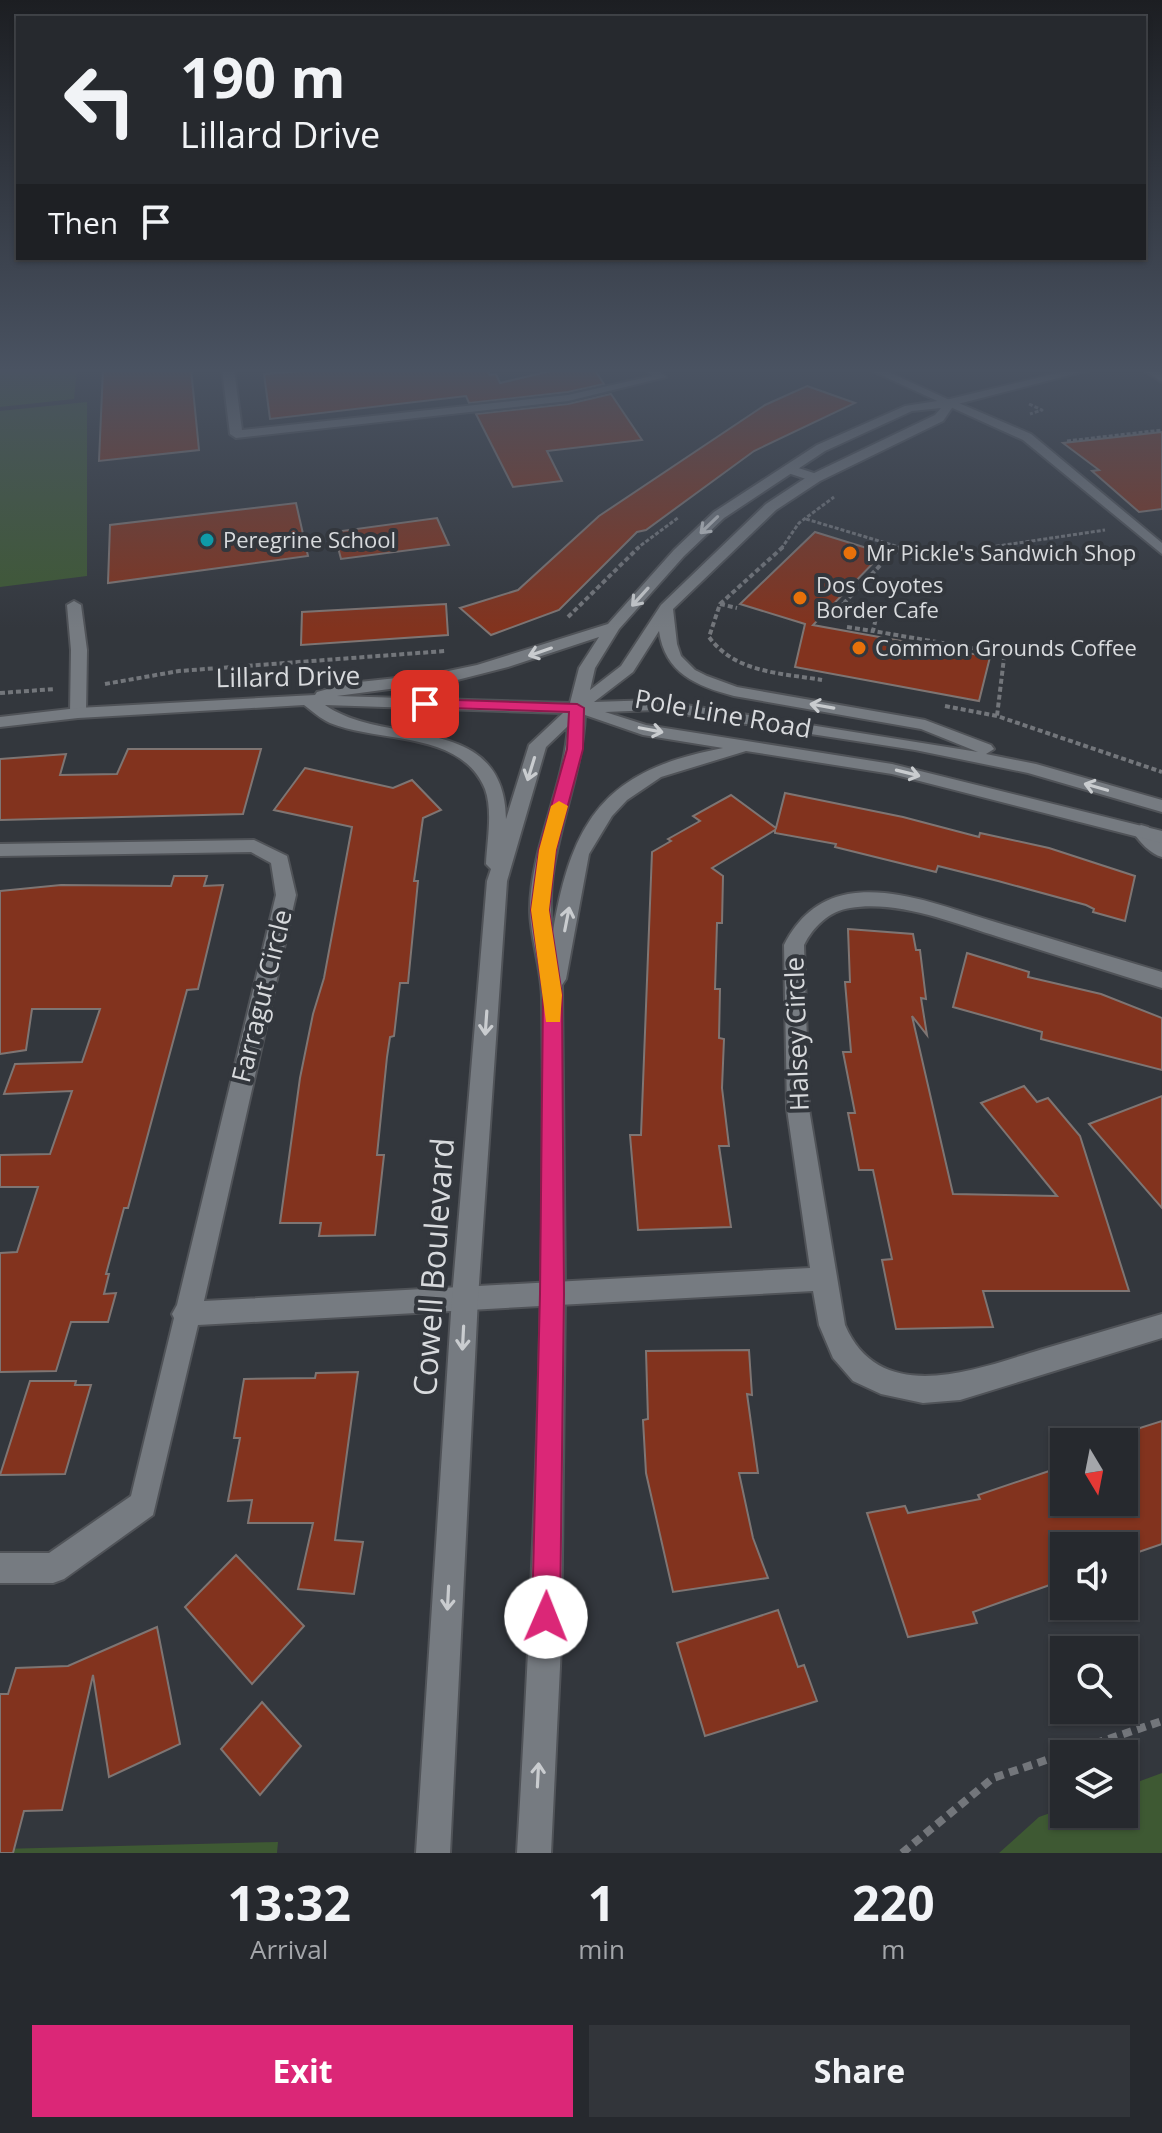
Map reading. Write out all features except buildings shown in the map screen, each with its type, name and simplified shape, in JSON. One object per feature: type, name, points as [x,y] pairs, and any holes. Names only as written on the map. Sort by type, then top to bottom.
[{"type":"main road","name":"Cowell Boulevard","points":[[534,1853],[545,1646],[552,1294],[553,995],[540,910],[547,850],[575,749],[577,708],[587,668],[613,627],[679,553],[719,515],[810,455]]},
{"type":"main road","name":"Cowell Boulevard","points":[[433,1853],[465,1298],[497,881],[538,745],[577,708],[627,669],[666,608],[771,507],[815,478],[862,455]]},
{"type":"main road","points":[[1049,455],[1162,550]]},
{"type":"main road","points":[[789,469],[815,478]]},
{"type":"main road","points":[[74,605],[78,713]]},
{"type":"main road","points":[[666,608],[668,651],[683,668],[703,681],[734,691],[925,725],[1030,768]]},
{"type":"main road","points":[[308,700],[340,688],[432,679],[478,670],[613,627]]},
{"type":"main road","points":[[308,700],[337,720],[425,737],[458,752],[484,774],[494,791],[497,881]]},
{"type":"main road","name":"Lillard Drive","points":[[0,722],[78,713],[308,700],[577,708]]},
{"type":"main road","name":"Pole Line Road","points":[[577,708],[655,705],[915,745],[1030,768],[1162,806]]},
{"type":"main road","name":"Pole Line Road","points":[[577,708],[643,730],[892,769],[1162,834]]},
{"type":"main road","points":[[553,995],[579,856],[604,811],[625,790],[653,772],[687,759],[756,747]]},
{"type":"main road","points":[[1141,831],[1162,851]]},
{"type":"main road","name":"Farragut Circle","points":[[0,850],[254,846],[280,860],[286,895],[185,1314],[143,1505],[53,1568],[0,1568]]},
{"type":"main road","name":"Halsey Circle","points":[[1162,980],[950,916],[860,900],[832,905],[815,915],[801,928],[794,945],[798,1109],[824,1279],[832,1325],[842,1349],[863,1372],[881,1381],[923,1390],[960,1387],[1162,1326]]},
{"type":"main road","points":[[185,1314],[824,1279]]},
{"type":"path","points":[[827,681],[745,665],[719,652],[709,637],[720,604],[786,544],[805,518],[841,492]]},
{"type":"path","points":[[567,617],[629,554],[691,508]]},
{"type":"path","points":[[805,518],[899,547],[835,613]]},
{"type":"path","points":[[894,551],[915,558],[1133,526]]},
{"type":"path","points":[[845,602],[863,608],[876,618],[873,631]]},
{"type":"path","points":[[720,604],[737,608]]},
{"type":"path","points":[[847,627],[1001,653],[1004,658],[997,716]]},
{"type":"path","points":[[0,693],[79,686],[179,671],[282,666],[446,650]]},
{"type":"path","points":[[781,672],[783,665]]},
{"type":"path","points":[[935,704],[997,716],[1162,772]]},
{"type":"path","points":[[902,1853],[993,1778],[1162,1721]]},
{"type":"green space","points":[[0,455],[87,455],[87,576],[0,587]]},
{"type":"green space","points":[[1162,1773],[1162,1853],[999,1853],[1039,1817],[1050,1813],[1050,1828],[1138,1828],[1138,1782]]},
{"type":"green space","points":[[278,1842],[277,1853],[0,1853],[0,1849]]},
{"type":"slow traffic","points":[[553,1016],[553,995],[540,910],[547,850],[559,806]]},
{"type":"place","name":"Peregrine School","points":[[207,540]]},
{"type":"place","name":"Mr Pickle's Sandwich Shop","points":[[850,553]]},
{"type":"place","name":"Dos Coyotes Border Cafe","points":[[800,598]]},
{"type":"place","name":"Common Grounds Coffee","points":[[859,648]]},
{"type":"route","points":[[425,704],[577,708],[575,749],[547,850],[540,910],[553,995],[546,1617]]}]
